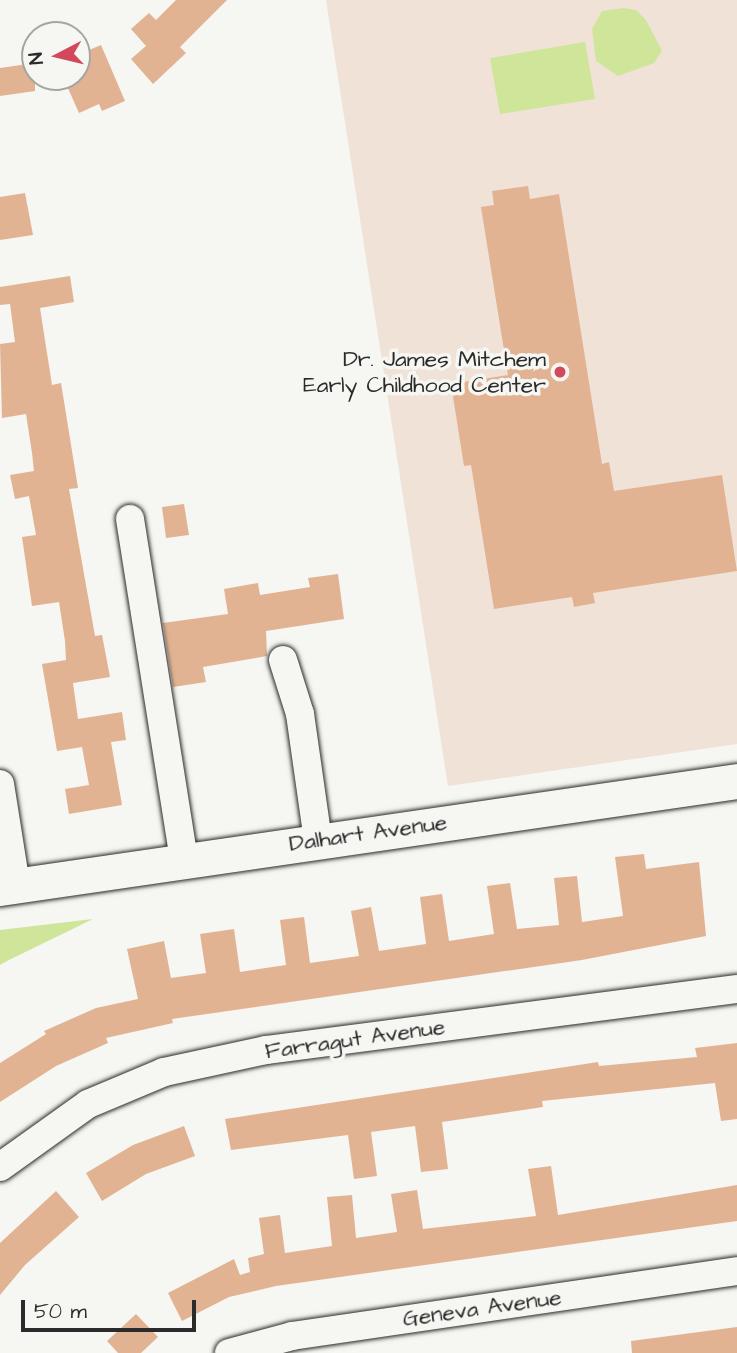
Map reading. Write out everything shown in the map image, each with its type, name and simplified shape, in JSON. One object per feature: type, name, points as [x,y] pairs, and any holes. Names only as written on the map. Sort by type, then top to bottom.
[{"type":"main road","name":"Dalhart Avenue","points":[[8,887],[737,781]]},
{"type":"street","points":[[130,519],[184,860]]},
{"type":"street","points":[[283,660],[300,714],[318,841]]},
{"type":"street","points":[[0,784],[8,887]]},
{"type":"street","name":"Farragut Avenue","points":[[0,1167],[88,1104],[164,1072],[266,1050],[737,989]]},
{"type":"street","name":"Geneva Avenue","points":[[229,1353],[292,1336],[737,1271]]},
{"type":"shaded area","name":"Dr. James Mitchem Early Childhood Center","points":[[326,0],[737,0],[737,744],[448,786]]},
{"type":"green space","points":[[624,8],[636,10],[646,20],[662,51],[654,63],[618,76],[596,61],[592,29],[602,11]]},
{"type":"green space","points":[[585,42],[595,99],[500,114],[490,58]]},
{"type":"green space","points":[[93,919],[9,960],[0,965],[0,930]]},
{"type":"building","points":[[176,0],[227,0],[180,47],[186,53],[153,84],[131,59],[146,46],[131,29],[149,13],[156,20]]},
{"type":"building","points":[[101,45],[125,101],[102,111],[99,104],[79,113],[69,91],[91,91],[91,49]]},
{"type":"building","points":[[21,65],[21,91],[35,91],[0,96],[0,68]]},
{"type":"building","points":[[528,186],[530,199],[559,194],[602,464],[609,462],[614,491],[722,475],[737,571],[593,593],[595,603],[574,607],[572,597],[494,609],[471,465],[464,466],[451,384],[508,375],[481,207],[494,205],[492,191]]},
{"type":"building","points":[[25,193],[33,235],[0,240],[0,197]]},
{"type":"building","points":[[70,276],[74,302],[40,308],[52,385],[61,383],[78,488],[69,489],[95,636],[102,635],[110,677],[73,683],[78,719],[122,712],[126,740],[111,742],[122,805],[69,814],[65,789],[89,785],[82,747],[57,751],[42,664],[66,660],[65,641],[59,602],[32,606],[22,537],[36,535],[29,496],[15,499],[10,475],[34,471],[26,414],[2,418],[0,344],[15,342],[10,304],[0,305],[0,287]]},
{"type":"building","points":[[184,504],[189,535],[166,538],[162,507]]},
{"type":"building","points":[[338,574],[344,619],[266,631],[267,656],[203,667],[206,682],[173,687],[163,623],[228,614],[224,589],[258,583],[260,595],[310,587],[308,578]]},
{"type":"building","points":[[644,854],[646,869],[699,862],[706,936],[582,960],[172,1019],[173,1023],[106,1038],[108,1043],[56,1066],[0,1102],[0,1063],[46,1034],[44,1031],[96,1008],[138,999],[127,949],[164,941],[171,978],[206,973],[200,934],[234,929],[240,972],[286,965],[280,920],[304,917],[310,963],[359,956],[351,911],[371,907],[379,951],[426,944],[420,897],[442,894],[449,941],[494,934],[487,886],[510,883],[517,929],[559,925],[554,878],[577,876],[582,922],[623,916],[615,857]]},
{"type":"building","points":[[737,1043],[737,1119],[721,1121],[715,1083],[542,1101],[543,1107],[442,1122],[448,1169],[421,1172],[415,1126],[371,1132],[377,1176],[354,1179],[348,1135],[231,1150],[225,1119],[598,1062],[599,1066],[697,1057],[695,1048]]},
{"type":"building","points":[[184,1126],[195,1156],[146,1174],[102,1201],[86,1173],[133,1145]]},
{"type":"building","points":[[551,1166],[558,1215],[737,1185],[737,1221],[276,1286],[229,1297],[182,1321],[168,1293],[234,1259],[240,1275],[250,1272],[248,1258],[264,1254],[259,1218],[280,1215],[285,1253],[332,1246],[327,1197],[352,1195],[356,1238],[397,1232],[391,1194],[417,1190],[423,1229],[536,1216],[528,1169]]},
{"type":"building","points":[[56,1191],[79,1217],[25,1265],[0,1295],[0,1243]]},
{"type":"building","points":[[136,1314],[158,1337],[141,1353],[118,1353],[107,1341]]},
{"type":"building","points":[[737,1327],[737,1353],[632,1353],[631,1341]]},
{"type":"place","name":"Dr. James Mitchem Early Childhood Center","points":[[560,372]]}]
